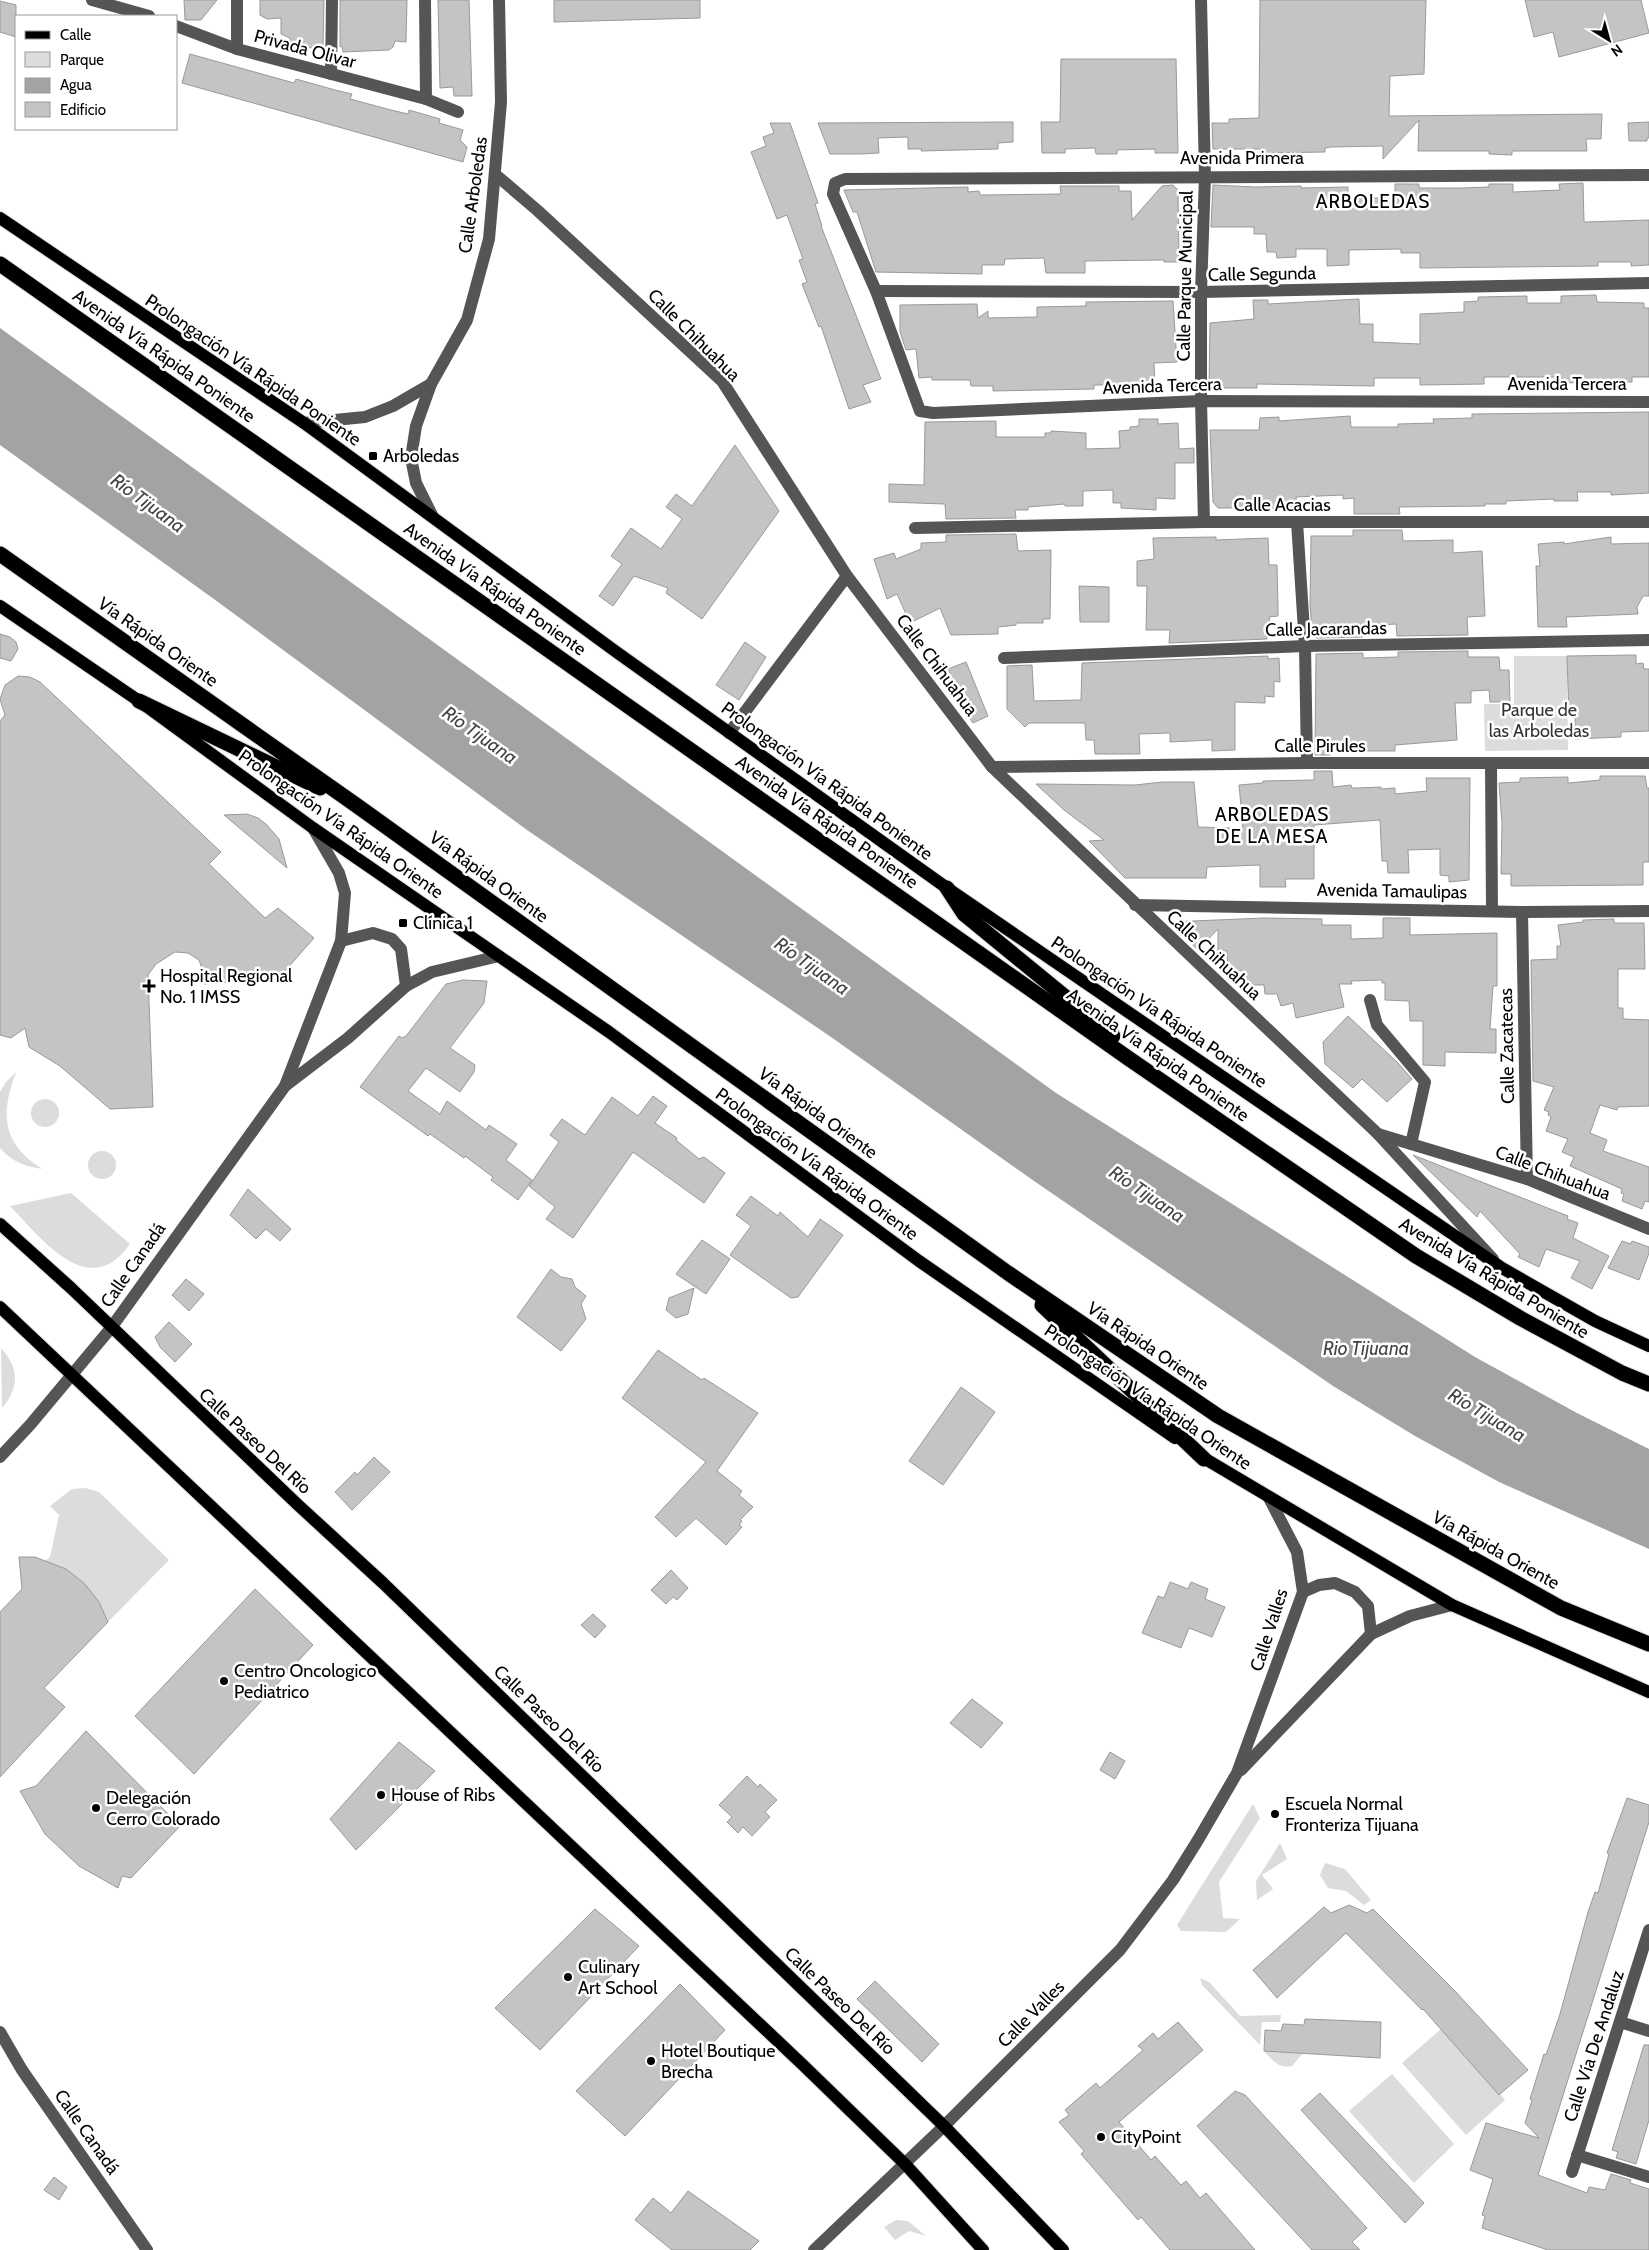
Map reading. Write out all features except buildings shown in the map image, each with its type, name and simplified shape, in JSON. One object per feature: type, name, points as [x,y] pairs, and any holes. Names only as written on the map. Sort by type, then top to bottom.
[{"type":"highway","name":"Avenida Vía Rápida Poniente","points":[[0,264],[1128,1058],[1416,1256],[1520,1318],[1622,1373],[1649,1384]]},
{"type":"highway","name":"Vía Rápida Oriente","points":[[0,554],[356,804],[1008,1273],[1218,1416],[1561,1608],[1649,1644]]},
{"type":"highway","points":[[139,701],[356,804]]},
{"type":"highway","points":[[947,888],[964,914],[1118,1040],[1128,1058]]},
{"type":"highway","points":[[1008,1273],[1204,1459]]},
{"type":"main road","name":"Prolongación Vía Rápida Poniente","points":[[0,218],[304,423],[729,733],[947,888],[1502,1268],[1595,1321],[1649,1346]]},
{"type":"main road","name":"Prolongación Vía Rápida Oriente","points":[[0,606],[139,701],[313,828],[609,1032],[919,1261],[1204,1459],[1452,1606],[1649,1692]]},
{"type":"main road","name":"Calle Paseo Del Río","points":[[0,1224],[71,1288],[297,1504],[383,1583],[944,2126],[1063,2250]]},
{"type":"main road","points":[[0,1307],[905,2164],[983,2250]]},
{"type":"street","points":[[92,0],[142,10]]},
{"type":"street","points":[[236,0],[237,49]]},
{"type":"street","points":[[331,74],[332,0]]},
{"type":"street","points":[[425,0],[426,99]]},
{"type":"street","name":"Calle Arboledas","points":[[432,515],[416,483],[411,458],[416,426],[431,384],[467,320],[489,239],[502,102],[499,0]]},
{"type":"street","name":"Calle Parque Municipal","points":[[1201,0],[1205,176],[1201,292],[1204,522]]},
{"type":"street","name":"Privada Olivar","points":[[178,27],[237,49],[426,99],[458,112]]},
{"type":"street","name":"Calle Chihuahua","points":[[496,175],[544,216],[722,381],[847,576],[992,767],[1378,1134],[1527,1178],[1649,1229]]},
{"type":"street","name":"Avenida Primera","points":[[835,183],[845,179],[1649,175]]},
{"type":"street","name":"Avenida Tercera","points":[[835,183],[833,194],[876,291],[920,411],[933,413],[1201,402],[1649,402]]},
{"type":"street","name":"Calle Segunda","points":[[876,291],[1201,292],[1649,283]]},
{"type":"street","points":[[304,423],[365,417],[393,406],[431,384]]},
{"type":"street","name":"Calle Acacias","points":[[915,528],[1204,522],[1649,522]]},
{"type":"street","points":[[1297,522],[1305,646],[1307,763]]},
{"type":"street","points":[[729,733],[847,576]]},
{"type":"street","name":"Calle Jacarandas","points":[[1004,658],[1305,646],[1649,640]]},
{"type":"street","name":"Calle Pirules","points":[[992,767],[1307,763],[1649,763]]},
{"type":"street","points":[[1491,764],[1492,910]]},
{"type":"street","name":"Calle Canadá","points":[[0,1458],[111,1328],[286,1086],[341,941],[345,892],[339,873],[313,828]]},
{"type":"street","name":"Avenida Tamaulipas","points":[[1135,904],[1522,912],[1649,911]]},
{"type":"street","name":"Calle Zacatecas","points":[[1522,912],[1527,1178]]},
{"type":"street","points":[[341,941],[372,933],[392,939],[402,949],[406,986]]},
{"type":"street","name":"Calle Canadá","points":[[286,1086],[348,1038],[406,986],[432,972],[499,956]]},
{"type":"street","points":[[1370,1000],[1376,1025],[1425,1082],[1411,1144]]},
{"type":"street","points":[[1378,1134],[1502,1268]]},
{"type":"street","name":"Calle Valles","points":[[814,2250],[944,2126],[1120,1950],[1173,1880],[1237,1774],[1303,1592],[1297,1552],[1269,1498]]},
{"type":"street","points":[[1303,1592],[1319,1585],[1336,1583],[1355,1592],[1368,1606],[1371,1634]]},
{"type":"street","name":"Calle Valles","points":[[1237,1774],[1371,1634],[1410,1616],[1452,1606]]},
{"type":"street","name":"Calle Vía De Andaluz","points":[[1572,2172],[1649,1930]]},
{"type":"street","points":[[1620,2022],[1649,2031]]},
{"type":"street","name":"Calle Canadá","points":[[0,2032],[22,2070],[146,2250]]},
{"type":"street","points":[[1577,2155],[1649,2176]]},
{"type":"green space","name":"Parque de las Arboledas","points":[[1514,656],[1567,656],[1568,750],[1485,751],[1484,704],[1514,704]]},
{"type":"green space","points":[[16,1072],[8,1102],[8,1127],[19,1149],[42,1169],[19,1163],[0,1148],[0,1092],[6,1082]]},
{"type":"green space","points":[[45,1099],[55,1103],[59,1113],[55,1123],[45,1127],[35,1123],[31,1113],[35,1103]]},
{"type":"green space","points":[[102,1151],[112,1155],[116,1165],[112,1175],[102,1179],[92,1175],[88,1165],[92,1155]]},
{"type":"green space","points":[[71,1193],[130,1244],[114,1261],[98,1267],[82,1266],[66,1259],[36,1234],[10,1206]]},
{"type":"green space","points":[[1,1348],[11,1363],[15,1378],[12,1393],[2,1408]]},
{"type":"green space","points":[[86,1488],[99,1492],[169,1560],[108,1622],[97,1600],[84,1584],[67,1571],[45,1561],[50,1557],[59,1515],[50,1506],[72,1489]]},
{"type":"green space","points":[[1253,1804],[1260,1818],[1219,1882],[1223,1918],[1240,1919],[1226,1932],[1181,1931],[1177,1925]]},
{"type":"green space","points":[[1280,1843],[1287,1859],[1262,1875],[1273,1889],[1257,1900],[1256,1881]]},
{"type":"green space","points":[[1325,1863],[1345,1869],[1371,1900],[1364,1905],[1346,1891],[1328,1888],[1320,1875]]},
{"type":"green space","points":[[1200,1978],[1209,1982],[1240,2016],[1281,2015],[1280,2022],[1262,2022],[1260,2045],[1202,1985]]},
{"type":"green space","points":[[1441,2029],[1505,2100],[1466,2135],[1402,2063]]},
{"type":"green space","points":[[1264,2051],[1303,2053],[1292,2066],[1287,2067],[1276,2063]]},
{"type":"green space","points":[[1392,2074],[1454,2144],[1414,2183],[1349,2111]]},
{"type":"green space","points":[[896,2220],[908,2221],[926,2236],[909,2231],[895,2240],[884,2227]]},
{"type":"water","name":"Rio Tijuana","points":[[0,328],[1056,1093],[1475,1357],[1577,1413],[1649,1449],[1649,1549],[1499,1482],[1415,1436],[1333,1386],[1034,1181],[831,1037],[527,830],[218,602],[0,445]]},
{"type":"place","name":"Arboledas","points":[[373,456]]},
{"type":"place","name":"Clínica 1","points":[[403,923]]},
{"type":"place","name":"Hospital Regional No. 1 IMSS","points":[[149,986]]},
{"type":"place","name":"Centro Oncologico Pediatrico","points":[[224,1681]]},
{"type":"place","name":"House of Ribs","points":[[381,1795]]},
{"type":"place","name":"Delegación Cerro Colorado","points":[[96,1808]]},
{"type":"place","name":"Escuela Normal Fronteriza Tijuana","points":[[1275,1814]]},
{"type":"place","name":"Culinary Art School","points":[[568,1977]]},
{"type":"place","name":"Hotel Boutique Brecha","points":[[651,2061]]},
{"type":"place","name":"CityPoint","points":[[1101,2137]]},
{"type":"district","name":"ARBOLEDAS","points":[[1373,201]]},
{"type":"district","name":"ARBOLEDAS DE LA MESA","points":[[1272,825]]},
{"type":"water label","name":"Río Tijuana","points":[[148,503]]},
{"type":"water label","name":"Río Tijuana","points":[[480,735]]},
{"type":"water label","name":"Río Tijuana","points":[[812,966]]},
{"type":"water label","name":"Río Tijuana","points":[[1147,1194]]},
{"type":"water label","name":"Río Tijuana","points":[[1487,1415]]}]
